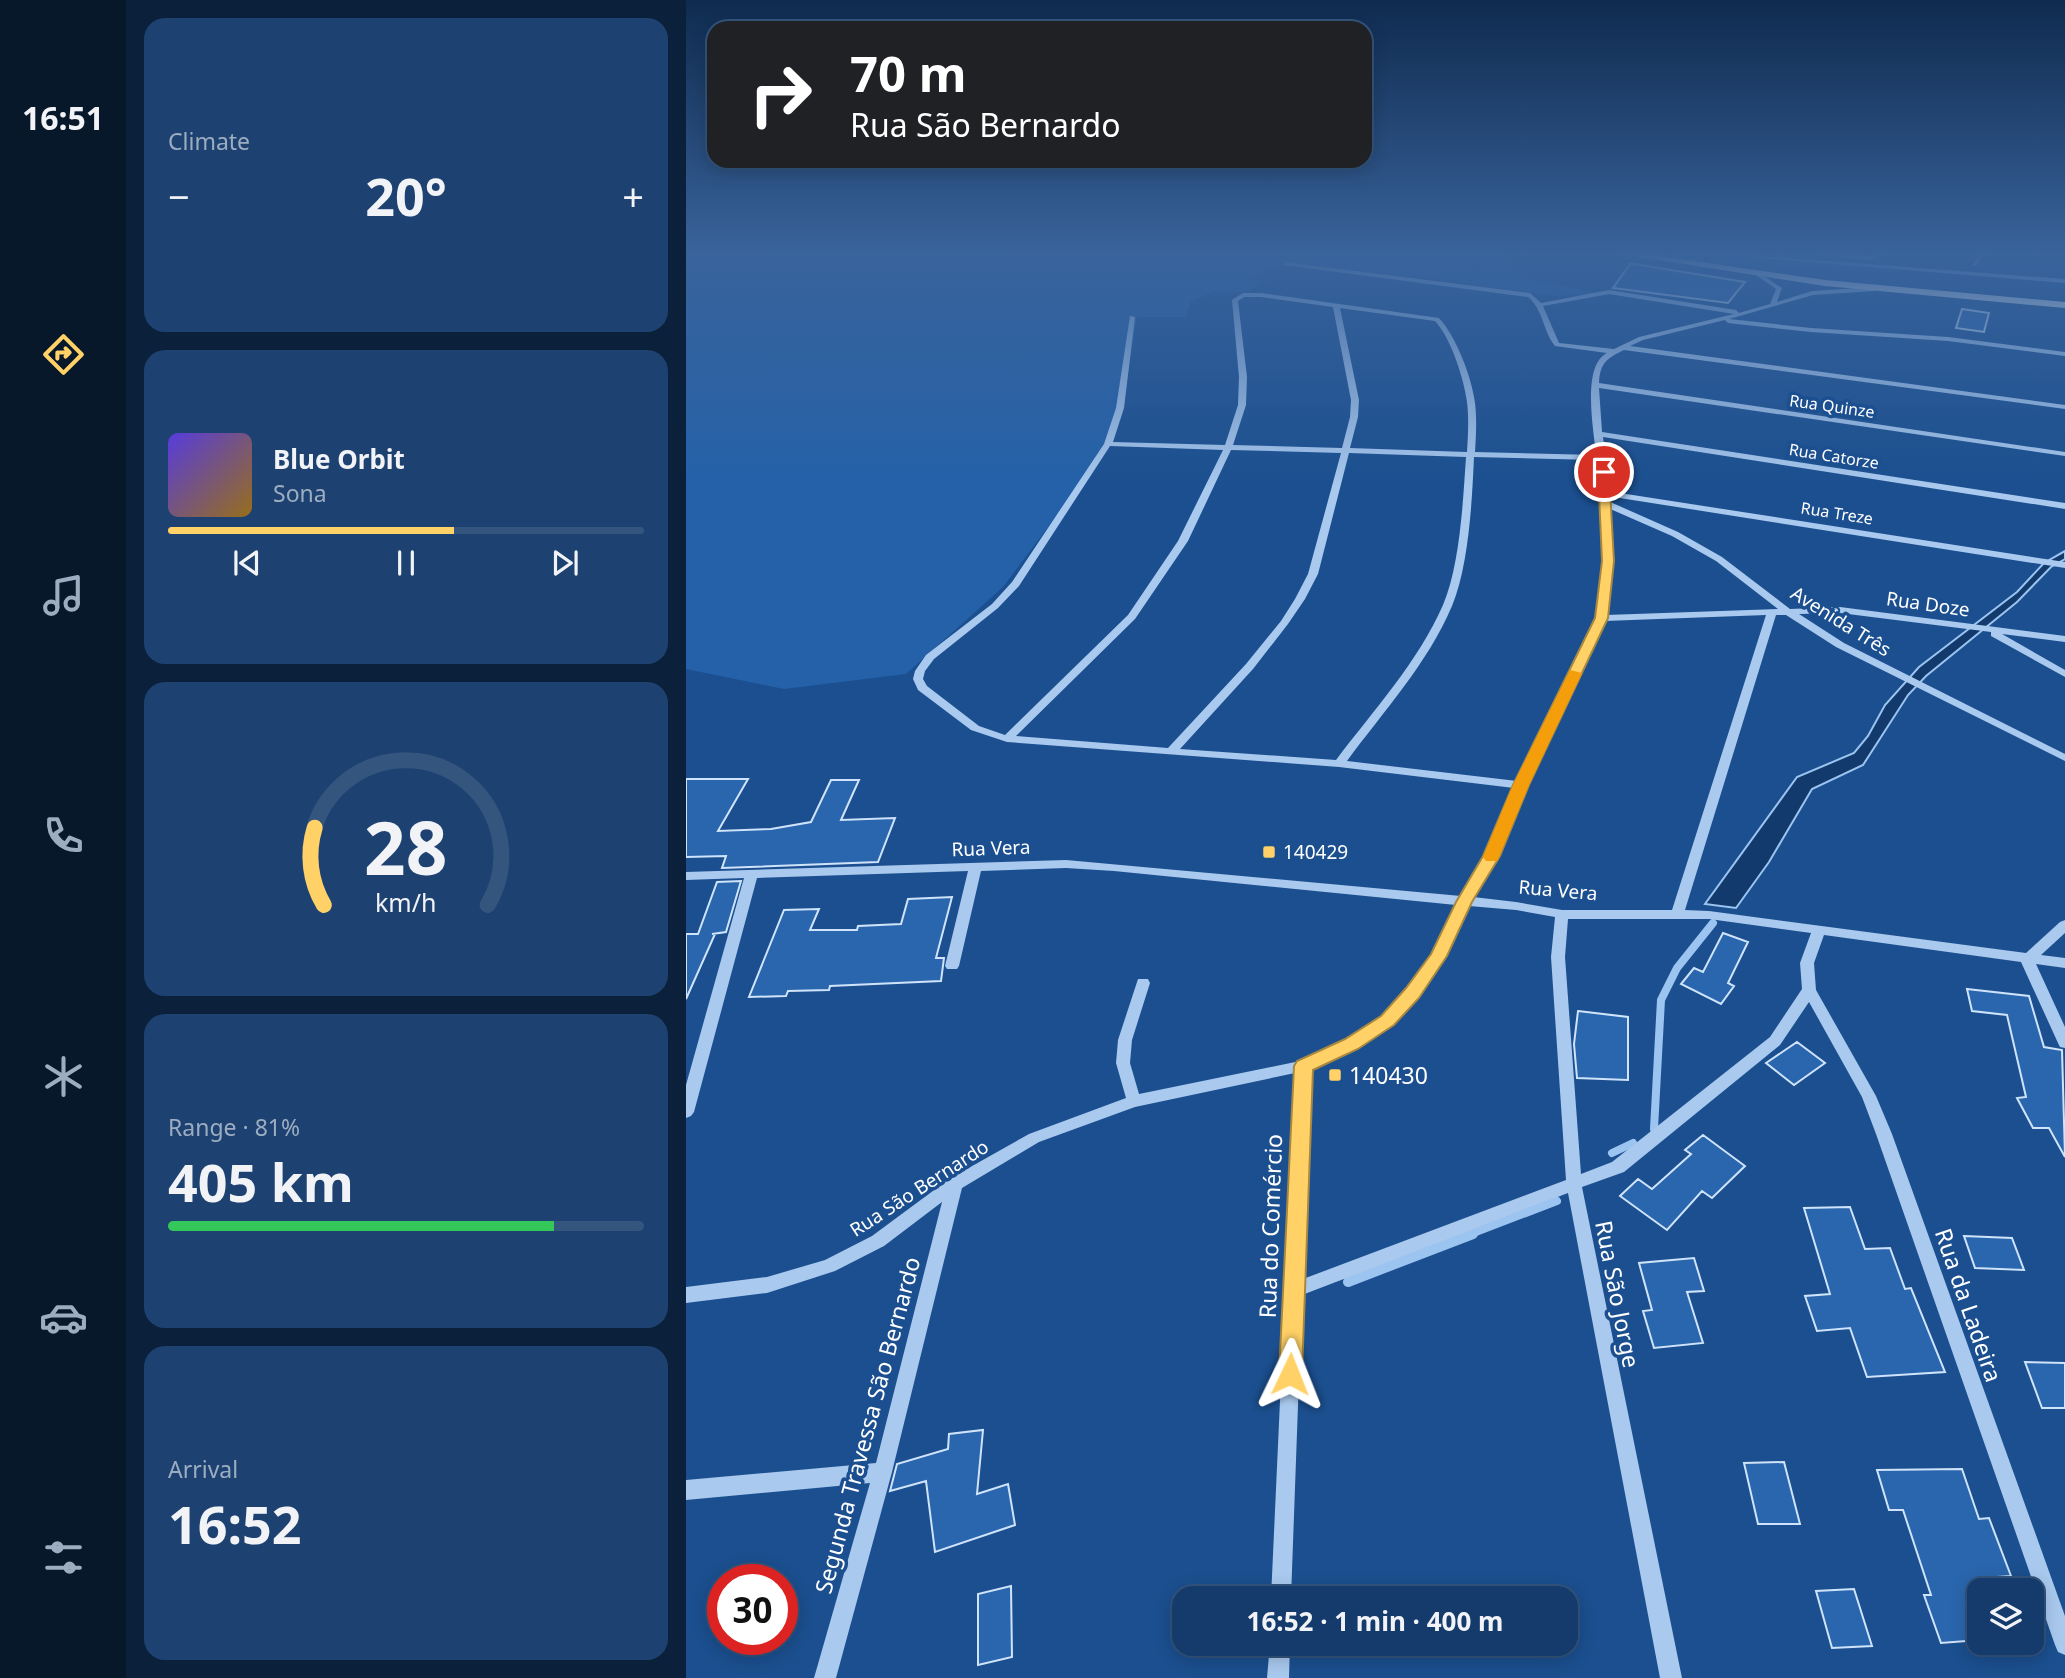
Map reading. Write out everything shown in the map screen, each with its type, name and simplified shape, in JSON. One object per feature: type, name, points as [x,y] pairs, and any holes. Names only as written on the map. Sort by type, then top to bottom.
[{"type":"street","points":[[1130,330],[1120,408],[1108,444],[1016,584],[995,606],[930,657],[920,671],[918,679],[922,688],[975,728],[1007,740],[1339,764],[1521,785]]},
{"type":"street","points":[[1007,740],[1132,617],[1183,541],[1228,447],[1242,405],[1243,377],[1238,330]]},
{"type":"street","points":[[1173,750],[1270,640],[1304,594],[1313,574],[1346,451],[1355,400],[1341,330]]},
{"type":"street","points":[[1339,764],[1435,630],[1449,603],[1458,571],[1471,402],[1445,330]]},
{"type":"street","points":[[1549,330],[1558,345],[1617,349],[2065,407]]},
{"type":"street","points":[[1617,349],[1669,330]]},
{"type":"street","points":[[1816,330],[1948,339],[2065,354]]},
{"type":"street","name":"Rua São Bernardo","points":[[686,1295],[767,1285],[829,1266],[878,1241],[955,1184],[1034,1138],[1134,1101],[1303,1066],[1351,1044],[1387,1020],[1412,993],[1438,956],[1464,902],[1492,856],[1521,785],[1601,618],[1607,573],[1605,498],[1595,385],[1600,364],[1617,349]]},
{"type":"street","name":"Rua Quinze","points":[[1595,385],[2065,454]]},
{"type":"street","name":"Rua Catorze","points":[[1598,434],[2065,506]]},
{"type":"street","points":[[1108,444],[1602,458]]},
{"type":"street","name":"Rua Treze","points":[[1605,498],[2065,565]]},
{"type":"street","name":"Avenida Três","points":[[1605,498],[1719,559],[1785,610],[1885,668],[2065,758]]},
{"type":"street","name":"Rua Doze","points":[[1601,618],[1840,610],[2065,639]]},
{"type":"street","points":[[1676,914],[1772,611]]},
{"type":"street","points":[[1989,630],[2065,674]]},
{"type":"street","name":"Rua Vera","points":[[686,876],[1066,864],[1102,866],[1562,914],[1676,914],[1819,929],[2065,964]]},
{"type":"street","points":[[952,966],[975,868]]},
{"type":"street","points":[[686,1112],[752,873]]},
{"type":"street","name":"Rua São Jorge","points":[[1562,914],[1558,957],[1574,1185],[1671,1678]]},
{"type":"street","points":[[2065,925],[2028,960],[2065,1043]]},
{"type":"street","points":[[1294,1290],[1618,1167],[1775,1041],[1809,990],[1807,963],[1819,929]]},
{"type":"street","points":[[1134,1101],[1123,1063],[1125,1040],[1143,983]]},
{"type":"street","name":"Rua da Ladeira","points":[[1809,990],[1869,1096],[1884,1134],[2065,1645]]},
{"type":"street","name":"Rua do Comércio","points":[[1282,1586],[1303,1066]]},
{"type":"street","name":"Segunda Travessa São Bernardo","points":[[825,1678],[883,1472],[955,1184]]},
{"type":"street","points":[[686,1490],[883,1472]]},
{"type":"street","points":[[1278,1678],[1279,1656]]},
{"type":"shaded area","points":[[686,330],[1135,330],[1123,405],[1110,445],[1003,587],[906,674],[784,689],[686,669]]},
{"type":"shaded area","points":[[2065,551],[2065,559],[2051,567],[2017,602],[1926,676],[1908,695],[1863,765],[1812,789],[1769,862],[1736,908],[1705,904],[1797,777],[1854,753],[1868,736],[1885,705],[1919,667],[2017,592],[2044,563]]},
{"type":"building","points":[[686,779],[748,779],[718,831],[771,829],[811,822],[831,780],[859,780],[841,820],[895,818],[878,862],[722,868],[726,856],[686,857]]},
{"type":"building","points":[[741,881],[726,932],[712,934],[715,934],[686,999],[686,934],[698,934],[717,882]]},
{"type":"building","points":[[952,897],[936,958],[944,958],[941,981],[830,986],[829,990],[788,991],[786,996],[749,997],[784,910],[819,909],[810,930],[857,930],[858,926],[901,924],[908,899]]},
{"type":"building","points":[[1723,933],[1748,942],[1728,983],[1734,986],[1721,1004],[1681,984],[1694,968],[1703,972]]},
{"type":"building","points":[[1967,989],[2029,996],[2044,1047],[2062,1050],[2065,1157],[2049,1128],[2033,1128],[2017,1098],[2026,1097],[2007,1015],[1972,1011]]},
{"type":"building","points":[[1578,1011],[1628,1017],[1628,1080],[1577,1078],[1574,1044]]},
{"type":"building","points":[[1797,1042],[1825,1063],[1794,1085],[1766,1063]]},
{"type":"building","points":[[1703,1135],[1745,1166],[1712,1198],[1702,1191],[1667,1230],[1620,1196],[1638,1179],[1652,1189],[1691,1154],[1685,1150]]},
{"type":"building","points":[[1850,1207],[1865,1249],[1890,1248],[1905,1289],[1911,1288],[1945,1372],[1867,1377],[1850,1328],[1817,1331],[1805,1296],[1830,1294],[1804,1208]]},
{"type":"building","points":[[1964,1236],[2012,1238],[2024,1270],[1975,1268]]},
{"type":"building","points":[[1694,1258],[1704,1291],[1687,1292],[1703,1343],[1654,1348],[1643,1311],[1652,1310],[1639,1263]]},
{"type":"building","points":[[2025,1362],[2065,1363],[2065,1408],[2042,1408]]},
{"type":"building","points":[[983,1430],[977,1494],[1008,1484],[1015,1525],[935,1552],[926,1481],[890,1491],[897,1464],[948,1449],[949,1434]]},
{"type":"building","points":[[1784,1462],[1800,1524],[1758,1524],[1744,1463]]},
{"type":"building","points":[[1962,1469],[1979,1519],[1989,1518],[2011,1576],[1967,1578],[1967,1641],[1941,1643],[1924,1595],[1931,1595],[1903,1510],[1889,1510],[1877,1470]]},
{"type":"building","points":[[1011,1586],[1012,1657],[978,1665],[978,1594]]},
{"type":"building","points":[[1854,1589],[1872,1646],[1832,1648],[1816,1591]]},
{"type":"waterway","points":[[1654,1129],[1661,1000],[1677,968],[1713,923]]},
{"type":"waterway","points":[[1612,1153],[1633,1143]]},
{"type":"waterway","points":[[1468,1235],[1557,1201]]},
{"type":"waterway","points":[[1348,1282],[1473,1234]]},
{"type":"slow traffic","points":[[1491,857],[1521,785],[1575,673]]},
{"type":"place","name":"140429","points":[[1269,852]]},
{"type":"place","name":"140430","points":[[1335,1075]]},
{"type":"route","points":[[1290,1374],[1303,1066],[1351,1044],[1387,1020],[1412,993],[1438,956],[1464,902],[1492,856],[1521,785],[1601,618],[1608,561],[1604,472]]}]
